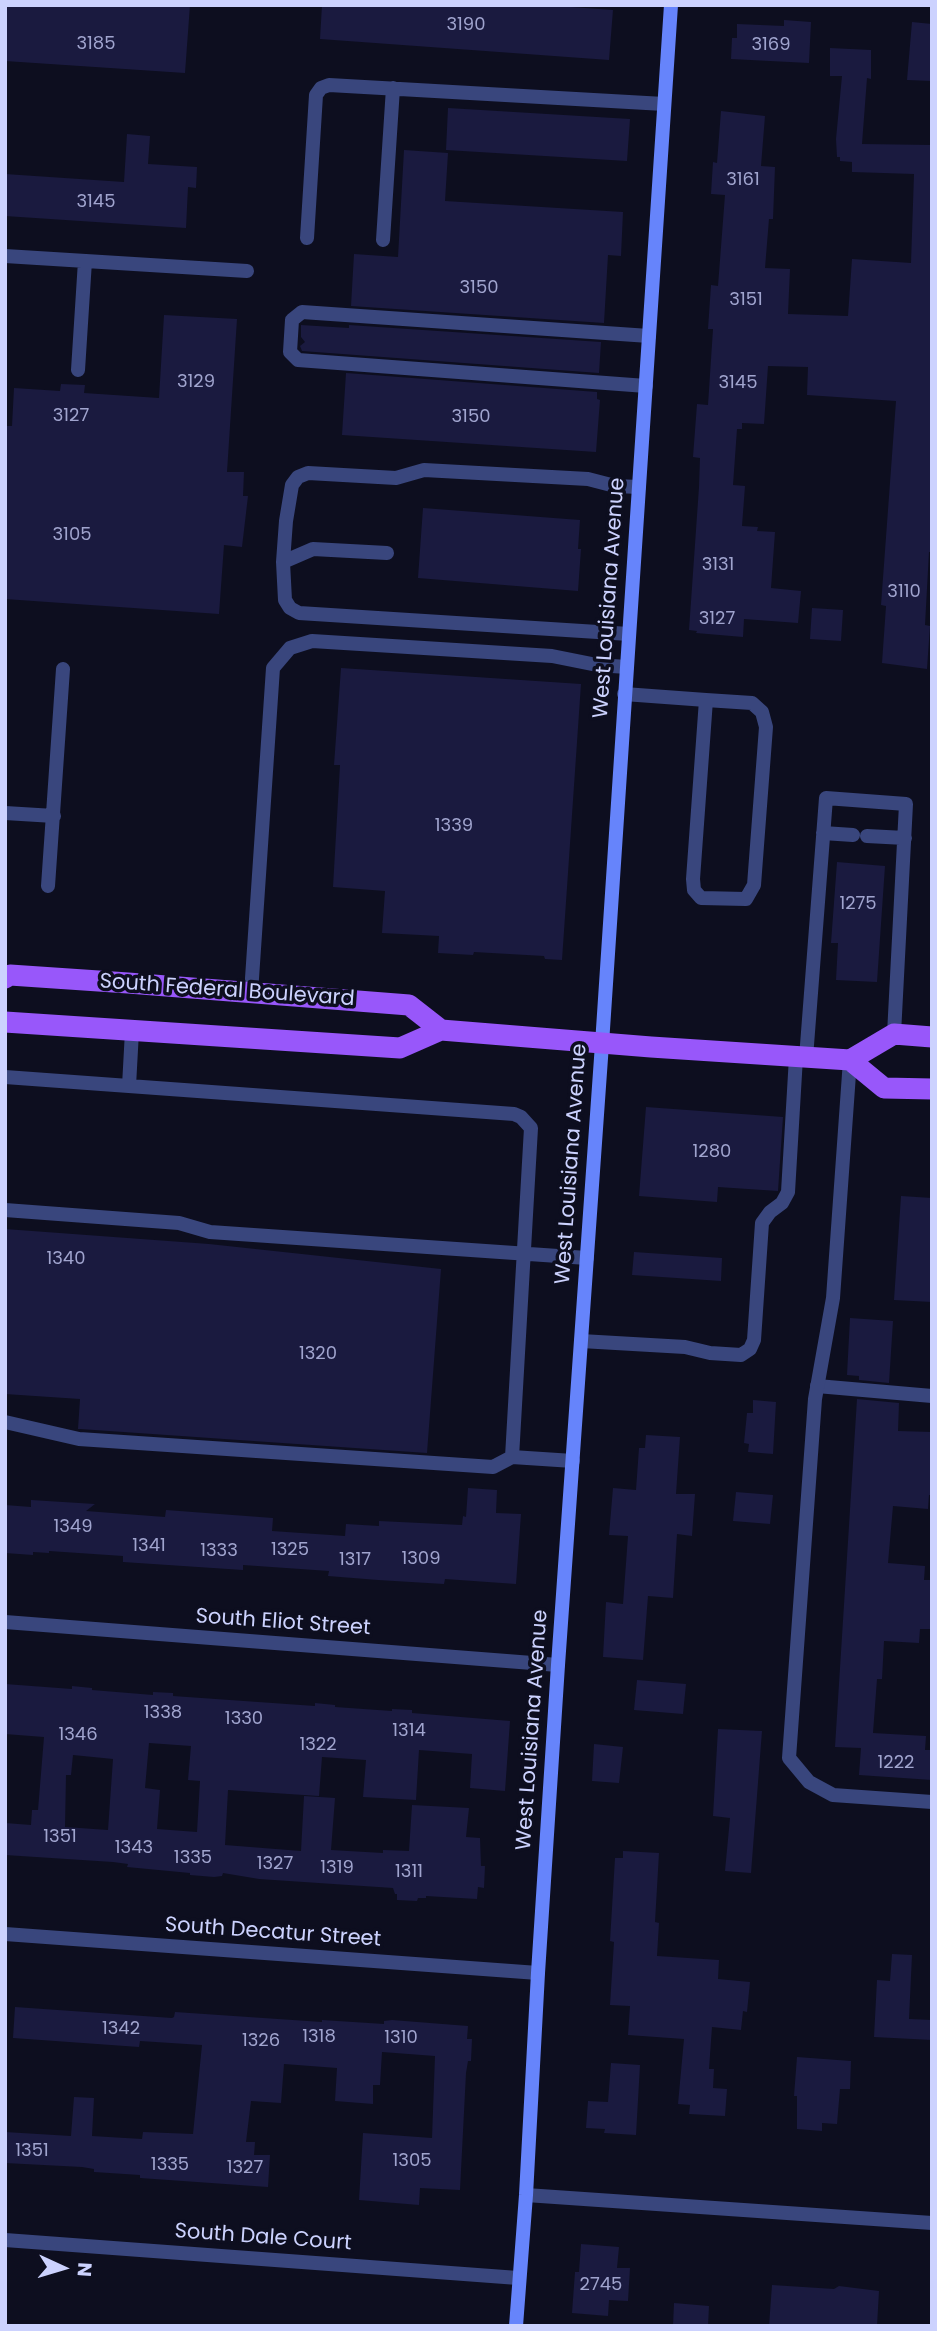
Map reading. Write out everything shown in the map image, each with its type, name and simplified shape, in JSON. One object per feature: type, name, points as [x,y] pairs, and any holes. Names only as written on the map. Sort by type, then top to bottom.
[{"type":"main road","name":"South Federal Boulevard","points":[[5,978],[10,975],[409,1005],[441,1030]]},
{"type":"main road","points":[[5,1022],[400,1048],[441,1030],[602,1044],[850,1060],[894,1034],[932,1037]]},
{"type":"main road","points":[[850,1060],[884,1088],[932,1089]]},
{"type":"street","name":"West Louisiana Avenue","points":[[516,2326],[558,1665],[671,5]]},
{"type":"street","points":[[307,238],[316,95],[321,88],[329,85],[664,104]]},
{"type":"street","points":[[383,240],[393,88]]},
{"type":"street","points":[[5,256],[247,271]]},
{"type":"street","points":[[78,370],[85,261]]},
{"type":"street","points":[[646,386],[298,360],[290,352],[292,320],[302,312],[649,336]]},
{"type":"street","points":[[629,634],[299,613],[290,608],[285,600],[285,521],[292,485],[298,477],[308,473],[397,478],[424,470],[588,479],[615,485],[639,486]]},
{"type":"street","points":[[283,562],[313,549],[387,553]]},
{"type":"street","points":[[251,993],[273,668],[290,648],[312,641],[552,656],[597,665],[627,667]]},
{"type":"street","points":[[48,886],[63,669]]},
{"type":"street","points":[[625,694],[706,699],[752,703],[762,712],[766,727],[754,885],[746,899],[701,898],[694,890],[706,699]]},
{"type":"street","points":[[581,1341],[685,1347],[710,1353],[741,1355],[750,1349],[754,1340],[762,1223],[770,1212],[782,1203],[788,1192],[826,798],[906,804],[894,1034]]},
{"type":"street","points":[[5,813],[54,816]]},
{"type":"street","points":[[823,832],[905,838]]},
{"type":"street","points":[[129,1086],[132,1031]]},
{"type":"street","points":[[850,1060],[833,1298],[817,1386],[789,1758],[809,1782],[834,1795],[932,1802]]},
{"type":"street","points":[[5,1077],[514,1114],[521,1117],[531,1128],[512,1457]]},
{"type":"street","points":[[5,1210],[179,1223],[210,1232],[587,1258]]},
{"type":"street","points":[[817,1386],[932,1396]]},
{"type":"street","points":[[5,1422],[79,1439],[493,1467],[512,1457],[573,1461]]},
{"type":"street","name":"South Eliot Street","points":[[5,1622],[558,1665]]},
{"type":"street","name":"South Decatur Street","points":[[5,1934],[538,1973]]},
{"type":"street","points":[[526,2195],[932,2223]]},
{"type":"street","name":"South Dale Court","points":[[5,2240],[518,2278]]},
{"type":"building","points":[[5,5],[190,5],[185,73],[5,61]]},
{"type":"building","points":[[322,5],[544,5],[613,10],[609,60],[320,39]]},
{"type":"building","points":[[784,20],[811,22],[809,63],[731,59],[732,38],[737,38],[737,24],[784,26]]},
{"type":"building","points":[[912,22],[932,24],[932,81],[907,80]]},
{"type":"building","points":[[830,48],[871,50],[871,79],[867,78],[862,144],[932,145],[932,552],[929,552],[925,625],[930,626],[927,669],[882,663],[886,606],[881,605],[896,401],[807,395],[808,367],[768,366],[764,424],[742,423],[742,429],[737,429],[733,485],[745,486],[742,526],[758,527],[757,531],[775,532],[771,588],[801,591],[798,623],[744,619],[743,637],[689,630],[699,487],[700,458],[693,457],[697,404],[708,405],[713,329],[708,329],[711,285],[718,286],[725,195],[711,194],[713,162],[717,163],[721,111],[765,116],[761,166],[775,167],[773,219],[769,219],[765,268],[790,269],[788,314],[848,316],[852,259],[911,263],[914,174],[852,172],[852,162],[840,161],[840,157],[837,157],[836,139],[842,76],[830,76]]},
{"type":"building","points":[[448,108],[630,119],[627,161],[446,150]]},
{"type":"building","points":[[127,134],[150,136],[148,164],[197,167],[196,188],[188,187],[186,228],[5,216],[5,174],[124,182]]},
{"type":"building","points":[[404,150],[448,153],[445,201],[623,212],[621,256],[608,255],[604,323],[351,306],[354,254],[398,257]]},
{"type":"building","points":[[164,315],[237,319],[227,472],[244,472],[243,496],[248,496],[242,547],[224,545],[219,614],[5,599],[5,426],[12,426],[14,388],[60,391],[61,384],[85,385],[84,393],[159,398]]},
{"type":"building","points":[[301,325],[349,328],[349,325],[601,342],[599,373],[302,351],[300,346],[305,342],[301,337]]},
{"type":"building","points":[[346,373],[597,392],[597,399],[600,400],[596,452],[342,435]]},
{"type":"building","points":[[423,508],[580,520],[578,591],[418,578]]},
{"type":"building","points":[[812,608],[843,610],[841,641],[810,639]]},
{"type":"building","points":[[341,668],[581,684],[562,960],[545,959],[544,956],[474,952],[473,955],[438,953],[439,936],[382,933],[385,891],[333,887],[340,765],[334,765]]},
{"type":"building","points":[[837,862],[885,866],[877,982],[836,980],[838,943],[831,943]]},
{"type":"building","points":[[646,1107],[783,1117],[778,1191],[718,1187],[717,1202],[639,1196]]},
{"type":"building","points":[[901,1196],[932,1198],[932,1302],[894,1300]]},
{"type":"building","points":[[5,1229],[209,1244],[441,1269],[427,1453],[78,1429],[80,1399],[5,1394]]},
{"type":"building","points":[[634,1252],[722,1258],[721,1281],[632,1275]]},
{"type":"building","points":[[850,1318],[893,1321],[889,1383],[859,1380],[859,1376],[847,1375]]},
{"type":"building","points":[[857,1399],[899,1403],[898,1431],[932,1432],[932,1495],[929,1495],[928,1509],[893,1506],[888,1563],[925,1566],[924,1580],[932,1580],[932,1629],[920,1629],[919,1643],[884,1641],[882,1679],[877,1679],[873,1733],[926,1736],[925,1750],[932,1750],[932,1780],[859,1775],[861,1748],[835,1747]]},
{"type":"building","points":[[753,1400],[776,1402],[773,1454],[748,1452],[749,1444],[744,1443],[747,1413],[753,1413]]},
{"type":"building","points":[[646,1435],[680,1437],[676,1494],[695,1494],[692,1536],[677,1534],[673,1598],[648,1596],[643,1660],[603,1657],[606,1602],[623,1604],[628,1536],[609,1535],[613,1488],[636,1490],[639,1448],[645,1448]]},
{"type":"building","points":[[468,1488],[497,1490],[496,1513],[521,1514],[516,1584],[445,1579],[444,1584],[328,1576],[329,1571],[243,1565],[243,1570],[123,1562],[123,1556],[49,1551],[33,1552],[33,1555],[5,1553],[5,1505],[31,1507],[31,1500],[95,1504],[86,1511],[165,1517],[166,1510],[273,1518],[272,1531],[345,1536],[346,1524],[379,1526],[379,1521],[462,1525],[463,1516],[466,1517]]},
{"type":"building","points":[[736,1492],[773,1495],[770,1524],[733,1521]]},
{"type":"building","points":[[637,1680],[686,1684],[683,1714],[634,1710]]},
{"type":"building","points":[[5,1684],[72,1689],[72,1686],[153,1695],[153,1692],[173,1693],[173,1696],[315,1706],[315,1703],[392,1711],[412,1710],[412,1713],[510,1721],[505,1791],[470,1788],[472,1754],[419,1750],[416,1800],[363,1797],[366,1760],[322,1757],[319,1796],[228,1790],[225,1845],[301,1851],[304,1796],[335,1798],[331,1850],[383,1853],[383,1850],[409,1851],[412,1805],[469,1808],[466,1837],[480,1838],[481,1866],[485,1866],[484,1888],[478,1887],[477,1899],[426,1896],[418,1898],[417,1901],[397,1900],[393,1888],[259,1879],[223,1873],[222,1876],[214,1877],[190,1875],[127,1867],[128,1864],[113,1862],[5,1855],[5,1823],[31,1825],[32,1810],[38,1810],[44,1737],[5,1734]],"holes":[[[149,1743],[191,1746],[188,1780],[200,1781],[197,1832],[157,1829],[160,1790],[145,1788]],[[73,1755],[113,1759],[108,1830],[65,1827],[66,1775],[71,1775]]]},
{"type":"building","points":[[718,1729],[762,1731],[751,1873],[725,1871],[730,1818],[713,1816]]},
{"type":"building","points":[[594,1744],[623,1747],[619,1783],[592,1781]]},
{"type":"building","points":[[623,1851],[659,1853],[655,1922],[659,1923],[657,1956],[719,1960],[718,1979],[750,1982],[747,2012],[743,2011],[741,2030],[712,2027],[709,2069],[714,2069],[713,2088],[727,2089],[725,2116],[689,2114],[690,2105],[678,2104],[684,2039],[628,2035],[630,2006],[610,2005],[614,1942],[610,1941],[615,1858],[623,1858]]},
{"type":"building","points":[[892,1954],[912,1955],[909,2019],[932,2020],[932,2040],[874,2037],[877,1980],[890,1981]]},
{"type":"building","points":[[15,2007],[172,2018],[175,2012],[322,2022],[384,2024],[384,2021],[392,2020],[468,2026],[467,2039],[472,2039],[471,2061],[468,2061],[466,2073],[460,2190],[420,2188],[419,2205],[359,2200],[363,2133],[432,2138],[435,2056],[382,2052],[380,2085],[373,2085],[373,2104],[335,2101],[337,2068],[284,2064],[281,2103],[251,2101],[246,2142],[255,2142],[254,2155],[270,2155],[268,2187],[140,2178],[140,2175],[94,2172],[94,2169],[82,2167],[5,2163],[5,2132],[71,2136],[74,2097],[94,2098],[92,2136],[142,2139],[143,2132],[193,2134],[202,2045],[140,2041],[139,2047],[13,2038]]},
{"type":"building","points":[[797,2057],[851,2061],[850,2089],[840,2089],[837,2124],[822,2123],[822,2131],[797,2129],[797,2096],[794,2096]]},
{"type":"building","points":[[611,2063],[640,2065],[636,2135],[604,2133],[605,2129],[586,2128],[588,2101],[608,2102]]},
{"type":"building","points":[[581,2244],[619,2247],[617,2268],[630,2268],[628,2301],[609,2300],[608,2316],[572,2313],[575,2272],[579,2272]]},
{"type":"building","points":[[772,2285],[834,2289],[839,2286],[879,2291],[877,2326],[769,2326]]},
{"type":"building","points":[[674,2303],[709,2306],[708,2326],[673,2326]]}]
